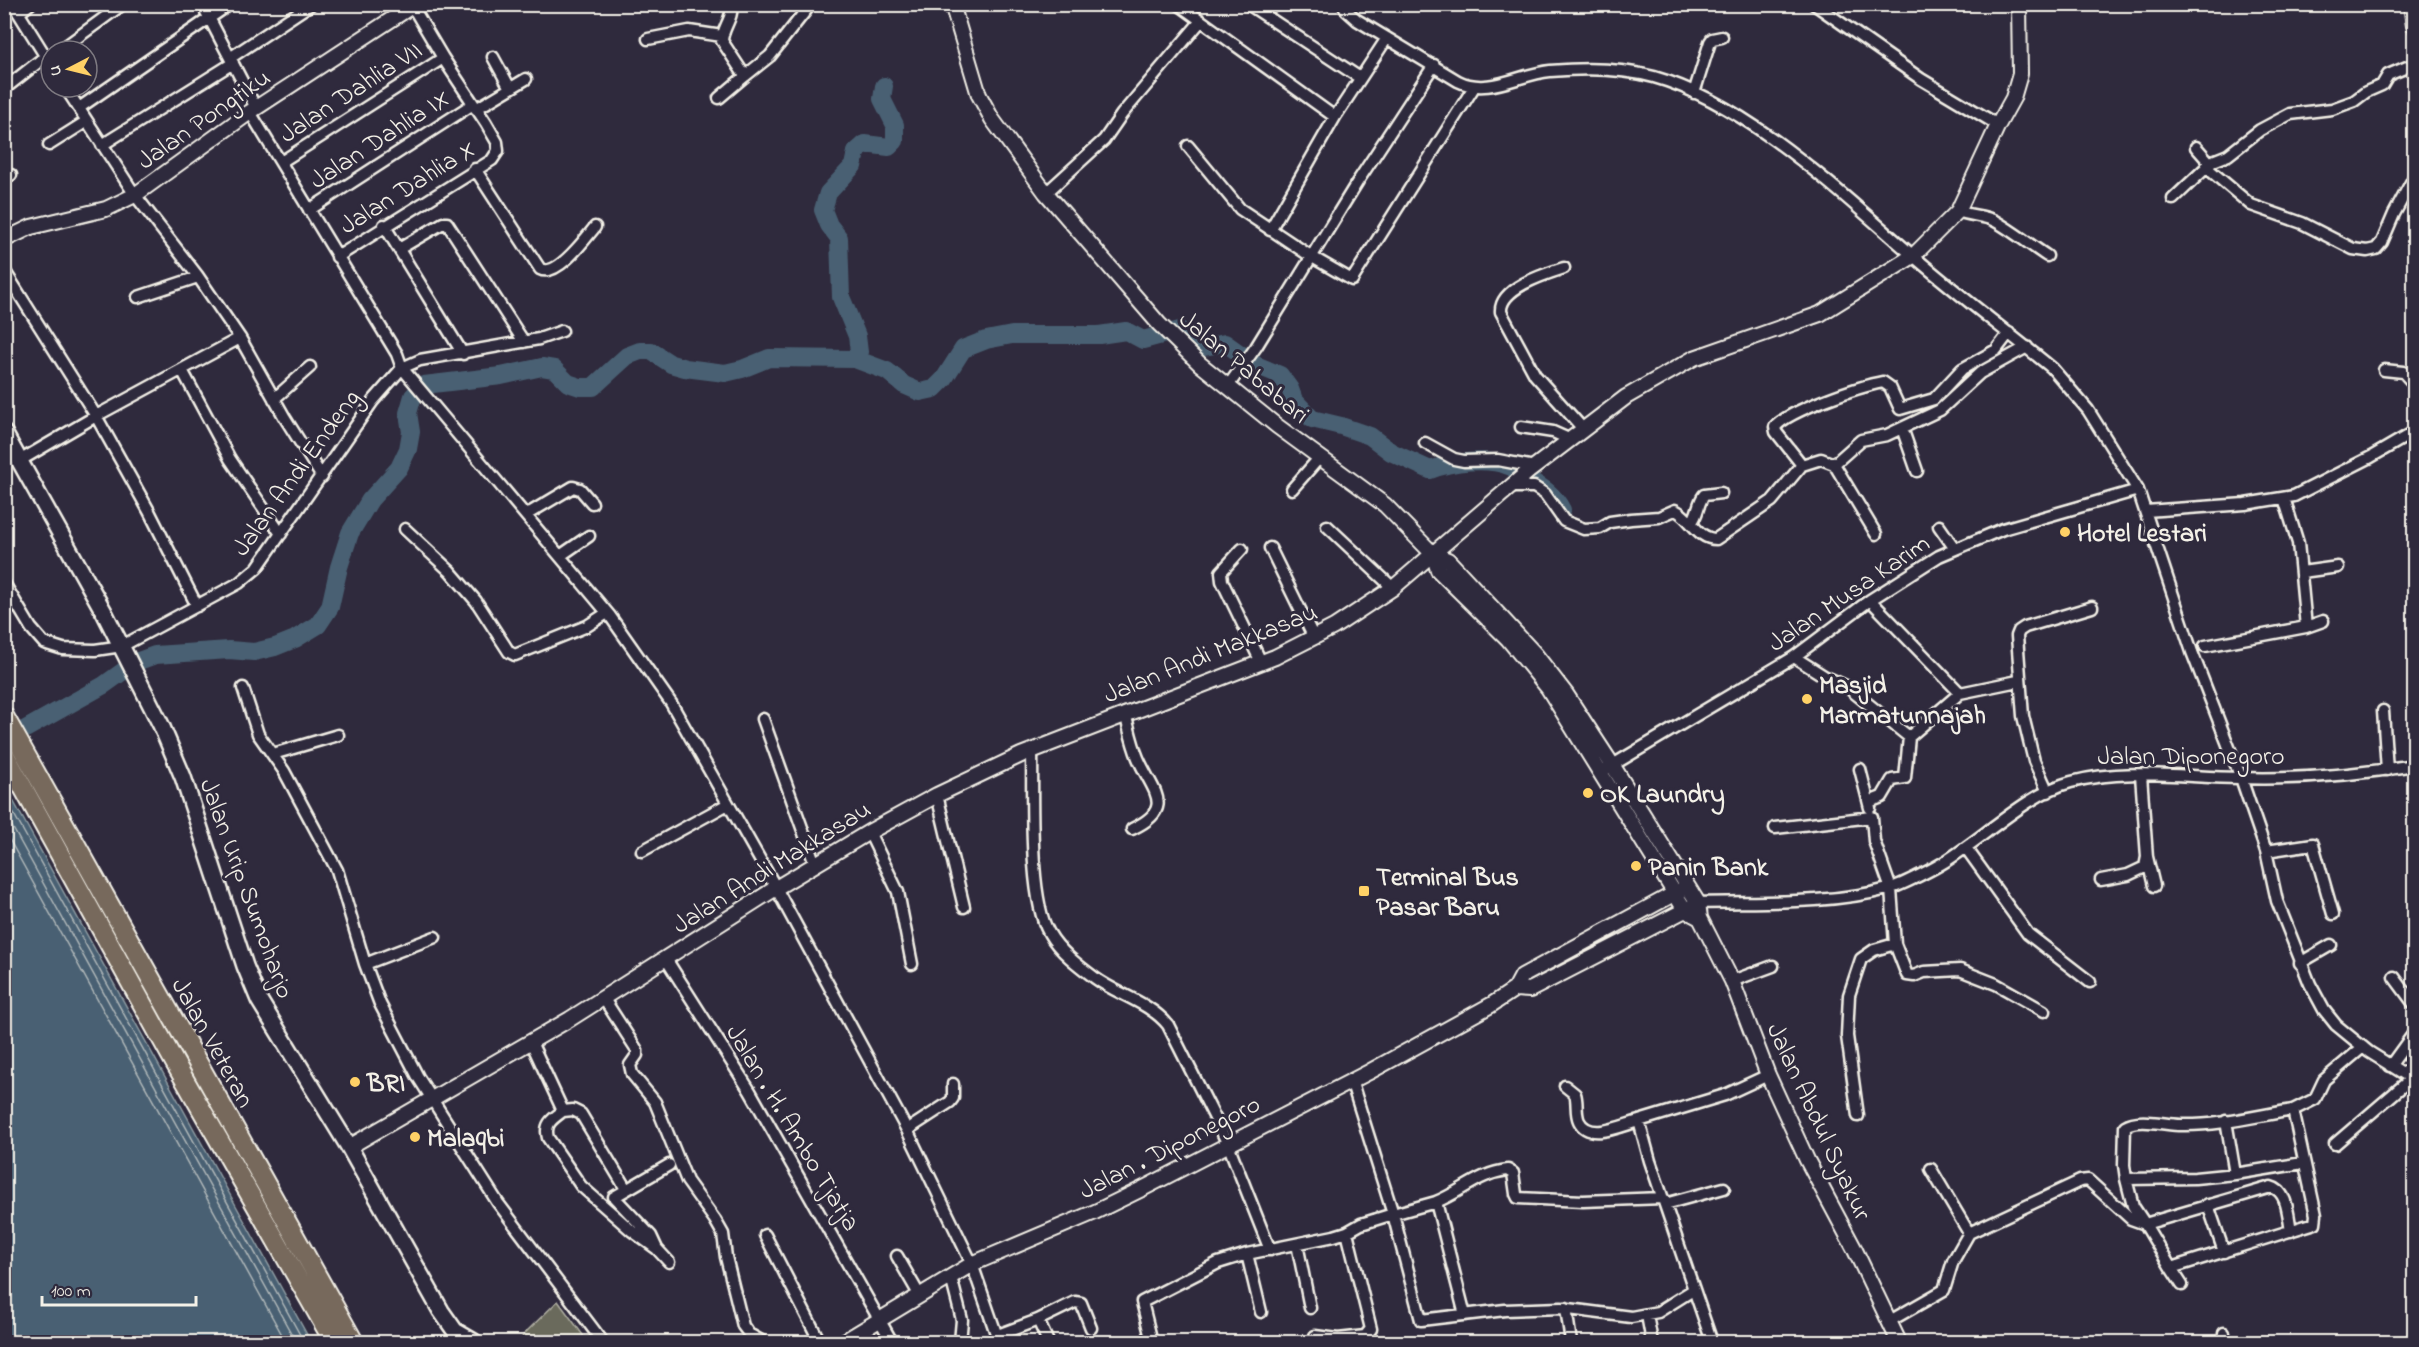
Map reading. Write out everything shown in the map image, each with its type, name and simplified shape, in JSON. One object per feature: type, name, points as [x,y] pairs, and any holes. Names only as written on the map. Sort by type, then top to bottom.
[{"type":"highway","points":[[4,716],[22,768]]},
{"type":"highway","points":[[4,753],[22,768]]},
{"type":"highway","name":"Jalan Veteran","points":[[22,768],[176,1063],[334,1342]]},
{"type":"highway","name":"Jalan Veteran","points":[[22,768],[354,1342]]},
{"type":"main road","name":"Jalan Urip Sumoharjo","points":[[4,433],[21,460],[142,685],[183,777],[245,966],[259,1000],[349,1147],[457,1337],[474,1342]]},
{"type":"street","points":[[30,4],[16,9],[39,44]]},
{"type":"street","points":[[75,39],[123,4]]},
{"type":"street","points":[[202,4],[281,162],[396,354],[402,368],[607,613],[630,642],[671,703],[776,888],[907,1130],[972,1264],[998,1339],[1078,1302],[1083,1306],[1091,1328]]},
{"type":"street","points":[[79,108],[230,4]]},
{"type":"street","points":[[102,145],[311,4]]},
{"type":"street","points":[[731,4],[731,15],[722,41],[729,55],[745,76]]},
{"type":"street","points":[[719,98],[770,56],[793,31],[811,4]]},
{"type":"street","name":"Jalan Pababari","points":[[952,4],[979,95],[1007,141],[1046,193],[1159,324],[1228,386],[1385,505],[1433,554]]},
{"type":"street","points":[[1178,4],[1335,117]]},
{"type":"street","points":[[1248,4],[1360,78]]},
{"type":"street","points":[[1343,4],[1351,15],[1387,38],[1458,81],[1474,87],[1485,87],[1529,74],[1576,70],[1629,72],[1653,76],[1694,93],[1769,135],[1840,192],[1913,256],[2052,368],[2088,410],[2138,490],[2192,652],[2241,778],[2266,851],[2277,902],[2300,963],[2324,1010],[2336,1024],[2366,1050],[2413,1079],[2335,1144]]},
{"type":"street","points":[[1814,4],[1921,79],[1998,125]]},
{"type":"street","name":"Jalan Andi Makkasau","points":[[349,1147],[604,999],[815,864],[937,795],[1032,751],[1261,662],[1314,638],[1393,588],[1524,476],[1626,397],[1694,358],[1820,314],[1913,256],[1958,211],[2013,98],[2020,74],[2019,4]]},
{"type":"street","points":[[2412,4],[2415,26]]},
{"type":"street","points":[[413,5],[474,106]]},
{"type":"street","name":"Jalan Pongtiku","points":[[4,240],[30,227],[106,209],[135,195],[253,110],[413,5]]},
{"type":"street","points":[[1046,193],[1104,141],[1122,114],[1200,22]]},
{"type":"street","points":[[648,39],[689,31],[722,36]]},
{"type":"street","points":[[1694,93],[1710,42],[1722,37]]},
{"type":"street","points":[[1270,230],[1335,117],[1387,38]]},
{"type":"street","points":[[493,57],[510,88]]},
{"type":"street","name":"Jalan Dahlia VII","points":[[281,162],[443,58]]},
{"type":"street","points":[[2174,199],[2208,165],[2228,155],[2260,130],[2290,114],[2332,109],[2354,101],[2366,92],[2382,85],[2388,75],[2415,64]]},
{"type":"street","points":[[1228,386],[1252,354],[1434,65]]},
{"type":"street","points":[[4,89],[39,66]]},
{"type":"street","name":"Jalan Dahlia IX","points":[[309,210],[474,106],[526,78]]},
{"type":"street","points":[[1188,146],[1235,204],[1270,230],[1347,279],[1355,278],[1474,87]]},
{"type":"street","points":[[73,99],[135,195],[198,277],[240,338],[322,477]]},
{"type":"street","name":"Jalan Dahlia X","points":[[337,256],[492,160],[498,152],[497,142],[474,106]]},
{"type":"street","points":[[49,145],[87,121]]},
{"type":"street","points":[[2196,147],[2208,165],[2251,205],[2302,223],[2353,249],[2367,251],[2376,249],[2382,242],[2394,214],[2415,177]]},
{"type":"street","points":[[476,170],[544,272],[552,270],[573,254],[595,227]]},
{"type":"street","points":[[1958,211],[1995,222],[2046,256]]},
{"type":"street","points":[[399,249],[441,224],[447,223],[524,342]]},
{"type":"street","points":[[384,225],[463,354]]},
{"type":"street","points":[[1564,268],[1544,274],[1514,290],[1504,297],[1500,306],[1501,312],[1535,375],[1584,430]]},
{"type":"street","points":[[4,270],[96,416],[149,511],[197,606]]},
{"type":"street","points":[[138,297],[198,277]]},
{"type":"street","points":[[402,368],[420,360],[524,342],[562,331]]},
{"type":"street","points":[[21,460],[96,416],[240,338]]},
{"type":"street","points":[[1834,464],[1861,440],[1887,435],[1904,419],[1934,399],[1962,369],[2018,340]]},
{"type":"street","points":[[1904,419],[1940,410],[2018,340]]},
{"type":"street","points":[[274,399],[310,368]]},
{"type":"street","name":"Jalan Andi Endeng","points":[[122,646],[240,583],[256,568],[322,477],[373,401],[402,368]]},
{"type":"street","points":[[182,370],[241,476],[281,534]]},
{"type":"street","points":[[2384,370],[2403,372],[2415,384]]},
{"type":"street","points":[[1803,465],[1776,432],[1775,428],[1779,423],[1813,404],[1883,382],[1890,387],[1904,419],[1917,471]]},
{"type":"street","points":[[1521,427],[1553,432],[1571,440]]},
{"type":"street","points":[[2146,511],[2244,504],[2284,498],[2335,476],[2415,432]]},
{"type":"street","points":[[1425,443],[1454,459],[1498,460],[1524,476],[1534,487],[1545,494],[1564,520],[1584,529],[1600,528],[1610,522],[1659,517],[1671,510],[1694,520],[1705,537],[1716,538],[1772,501],[1803,465],[1821,459],[1834,464],[1876,534]]},
{"type":"street","points":[[1292,489],[1320,457]]},
{"type":"street","points":[[526,515],[573,487],[580,489],[592,503]]},
{"type":"street","name":"Jalan Musa Karim","points":[[1607,769],[1794,657],[1870,600],[1929,562],[2003,529],[2138,490]]},
{"type":"street","points":[[1694,520],[1699,501],[1704,495],[1721,493]]},
{"type":"street","points":[[2284,498],[2298,543],[2306,627]]},
{"type":"street","points":[[1327,526],[1393,588]]},
{"type":"street","points":[[1939,526],[1955,549]]},
{"type":"street","points":[[405,529],[450,571],[476,601],[509,652],[523,653],[587,626],[607,613]]},
{"type":"street","points":[[560,556],[589,536]]},
{"type":"street","points":[[1270,548],[1314,638]]},
{"type":"street","points":[[1242,549],[1221,572],[1222,581],[1261,662]]},
{"type":"street","name":"Jalan Abdul Syakur","points":[[1433,554],[1438,570],[1508,639],[1548,688],[1689,886],[1698,903],[1700,918],[1732,981],[1768,1075],[1807,1160],[1854,1248],[1899,1342]]},
{"type":"street","points":[[2301,572],[2338,567]]},
{"type":"street","points":[[4,583],[31,628],[44,643],[57,648],[78,651],[122,646]]},
{"type":"street","points":[[1870,600],[1960,693]]},
{"type":"street","points":[[2048,792],[2034,761],[2023,716],[2016,640],[2019,631],[2025,627],[2092,607]]},
{"type":"street","points":[[2205,646],[2306,627],[2323,621]]},
{"type":"street","points":[[1794,657],[1824,676],[1846,686],[1909,737]]},
{"type":"street","points":[[1869,802],[1882,797],[1892,780],[1905,778],[1909,737],[1960,693],[2018,681]]},
{"type":"street","points":[[243,688],[255,727],[273,754],[338,870],[365,964],[380,1004],[432,1099],[498,1203],[603,1342]]},
{"type":"street","points":[[2384,711],[2387,770]]},
{"type":"street","points":[[1125,713],[1137,755],[1157,800],[1154,815],[1149,821],[1132,829]]},
{"type":"street","points":[[763,719],[815,864]]},
{"type":"street","points":[[273,754],[338,735]]},
{"type":"street","points":[[1032,751],[1036,880],[1043,923],[1062,950],[1095,978],[1161,1017],[1168,1025],[1228,1144],[1269,1246]]},
{"type":"street","name":"Jalan Diponegoro","points":[[1515,989],[1530,990],[1698,903],[1818,899],[1891,889],[1939,866],[2005,819],[2048,792],[2068,783],[2095,777],[2141,775],[2312,779],[2415,765]]},
{"type":"street","name":"Jalan Abdul Syakur","points":[[1607,769],[1684,910]]},
{"type":"street","points":[[1860,769],[1872,817],[1874,841],[1891,889],[1895,944],[1907,975],[1960,970],[1996,984],[2044,1011]]},
{"type":"street","points":[[2141,775],[2147,857],[2154,886]]},
{"type":"street","points":[[937,795],[964,907]]},
{"type":"street","points":[[642,851],[728,804]]},
{"type":"street","points":[[1775,828],[1872,817]]},
{"type":"street","points":[[869,832],[898,892],[912,964]]},
{"type":"street","points":[[2266,851],[2313,844],[2334,914]]},
{"type":"street","points":[[1966,848],[2028,934],[2090,982]]},
{"type":"street","points":[[2101,880],[2128,875],[2145,867],[2147,857]]},
{"type":"street","points":[[1515,989],[1522,976],[1689,886]]},
{"type":"street","points":[[1684,910],[1700,918]]},
{"type":"street","points":[[365,964],[435,937]]},
{"type":"street","points":[[1858,1116],[1847,1036],[1849,995],[1861,959],[1874,950],[1895,944]]},
{"type":"street","points":[[2300,963],[2331,945]]},
{"type":"street","name":"Jalan . H. Ambo Tjatja","points":[[666,959],[750,1091],[892,1342]]},
{"type":"street","points":[[1732,981],[1773,966]]},
{"type":"street","points":[[2394,977],[2415,1004]]},
{"type":"street","name":"Jalan . Diponegoro","points":[[843,1342],[972,1264],[1095,1212],[1351,1080],[1491,1005],[1515,989]]},
{"type":"street","points":[[604,999],[637,1050],[637,1055],[630,1065],[632,1074],[655,1102],[687,1181],[723,1234],[726,1257],[743,1326],[749,1334],[763,1342]]},
{"type":"street","points":[[2390,1066],[2415,1033]]},
{"type":"street","points":[[531,1042],[563,1111]]},
{"type":"street","points":[[2182,1285],[2133,1206],[2126,1179],[2124,1133],[2127,1124],[2135,1122],[2183,1125],[2226,1121],[2293,1110],[2315,1099],[2319,1092],[2366,1050]]},
{"type":"street","points":[[1565,1086],[1575,1094],[1579,1122],[1585,1129],[1597,1132],[1725,1095],[1768,1075]]},
{"type":"street","points":[[1351,1080],[1393,1214],[1419,1318],[1425,1320],[1505,1310],[1566,1308],[1631,1317],[1658,1312],[1693,1290]]},
{"type":"street","points":[[907,1130],[950,1102],[953,1098],[953,1084]]},
{"type":"street","points":[[626,1189],[581,1114],[573,1110],[563,1111],[549,1122],[546,1130],[548,1138],[581,1186],[645,1242],[657,1249],[669,1262]]},
{"type":"street","points":[[2171,1268],[2291,1231],[2316,1221],[2293,1110]]},
{"type":"street","points":[[1639,1121],[1712,1342]]},
{"type":"street","points":[[2226,1121],[2235,1174]]},
{"type":"street","points":[[2126,1179],[2195,1178],[2303,1163]]},
{"type":"street","points":[[605,1206],[626,1189],[669,1165]]},
{"type":"street","points":[[1931,1169],[1969,1233]]},
{"type":"street","points":[[1152,1342],[1142,1302],[1218,1263],[1269,1246],[1297,1244],[1347,1232],[1361,1224],[1436,1202],[1465,1188],[1483,1175],[1508,1170],[1513,1173],[1518,1198],[1664,1201],[1724,1188]]},
{"type":"street","points":[[1888,1322],[1922,1305],[1944,1290],[1953,1261],[1969,1233],[2086,1180],[2131,1220],[2145,1224],[2264,1188],[2277,1189],[2283,1195],[2291,1231]]},
{"type":"street","points":[[614,1197],[651,1236],[657,1249]]},
{"type":"street","points":[[1436,1202],[1465,1315]]},
{"type":"street","points":[[2208,1205],[2224,1252]]},
{"type":"street","points":[[1315,1336],[1338,1341],[1365,1336],[1371,1329],[1347,1232]]},
{"type":"street","points":[[765,1235],[819,1342]]},
{"type":"street","points":[[1297,1244],[1310,1308]]},
{"type":"street","points":[[1247,1254],[1261,1312]]},
{"type":"street","points":[[897,1256],[920,1296]]},
{"type":"street","points":[[951,1276],[962,1320],[960,1342]]},
{"type":"street","points":[[1566,1308],[1571,1342]]},
{"type":"street","points":[[1647,1315],[1652,1342]]},
{"type":"street","points":[[1038,1320],[1048,1342]]},
{"type":"green space","points":[[558,1301],[588,1342],[519,1342],[525,1333]]},
{"type":"water","points":[[4,784],[311,1342],[5,1342]]},
{"type":"waterway","points":[[855,359],[859,352],[857,336],[841,297],[839,238],[829,225],[823,210],[828,193],[853,166],[856,152],[865,144],[889,147],[895,141],[895,125],[882,99],[884,86]]},
{"type":"waterway","points":[[4,741],[104,685],[136,662],[155,655],[229,650],[254,652],[295,639],[318,625],[330,607],[350,533],[370,500],[399,468],[408,449],[411,432],[408,413],[413,396],[424,385],[501,376],[542,367],[554,369],[568,383],[580,387],[593,387],[627,356],[640,351],[651,351],[671,364],[685,368],[725,373],[769,358],[855,359],[887,371],[904,385],[920,392],[934,389],[944,379],[963,349],[986,340],[1012,335],[1099,335],[1126,331],[1143,340],[1180,330],[1199,348],[1225,343],[1256,365],[1280,375],[1290,389],[1294,400],[1312,419],[1370,436],[1391,452],[1430,470],[1480,461],[1509,466],[1548,492],[1562,510]]},
{"type":"place","name":"Hotel Lestari","points":[[2065,532]]},
{"type":"place","name":"Masjid Marmatunnajah","points":[[1807,699]]},
{"type":"place","name":"OK Laundry","points":[[1588,793]]},
{"type":"place","name":"Panin Bank","points":[[1636,866]]},
{"type":"place","name":"Terminal Bus Pasar Baru","points":[[1364,891]]},
{"type":"place","name":"BRI","points":[[355,1082]]},
{"type":"place","name":"Malaqbi","points":[[415,1137]]}]
